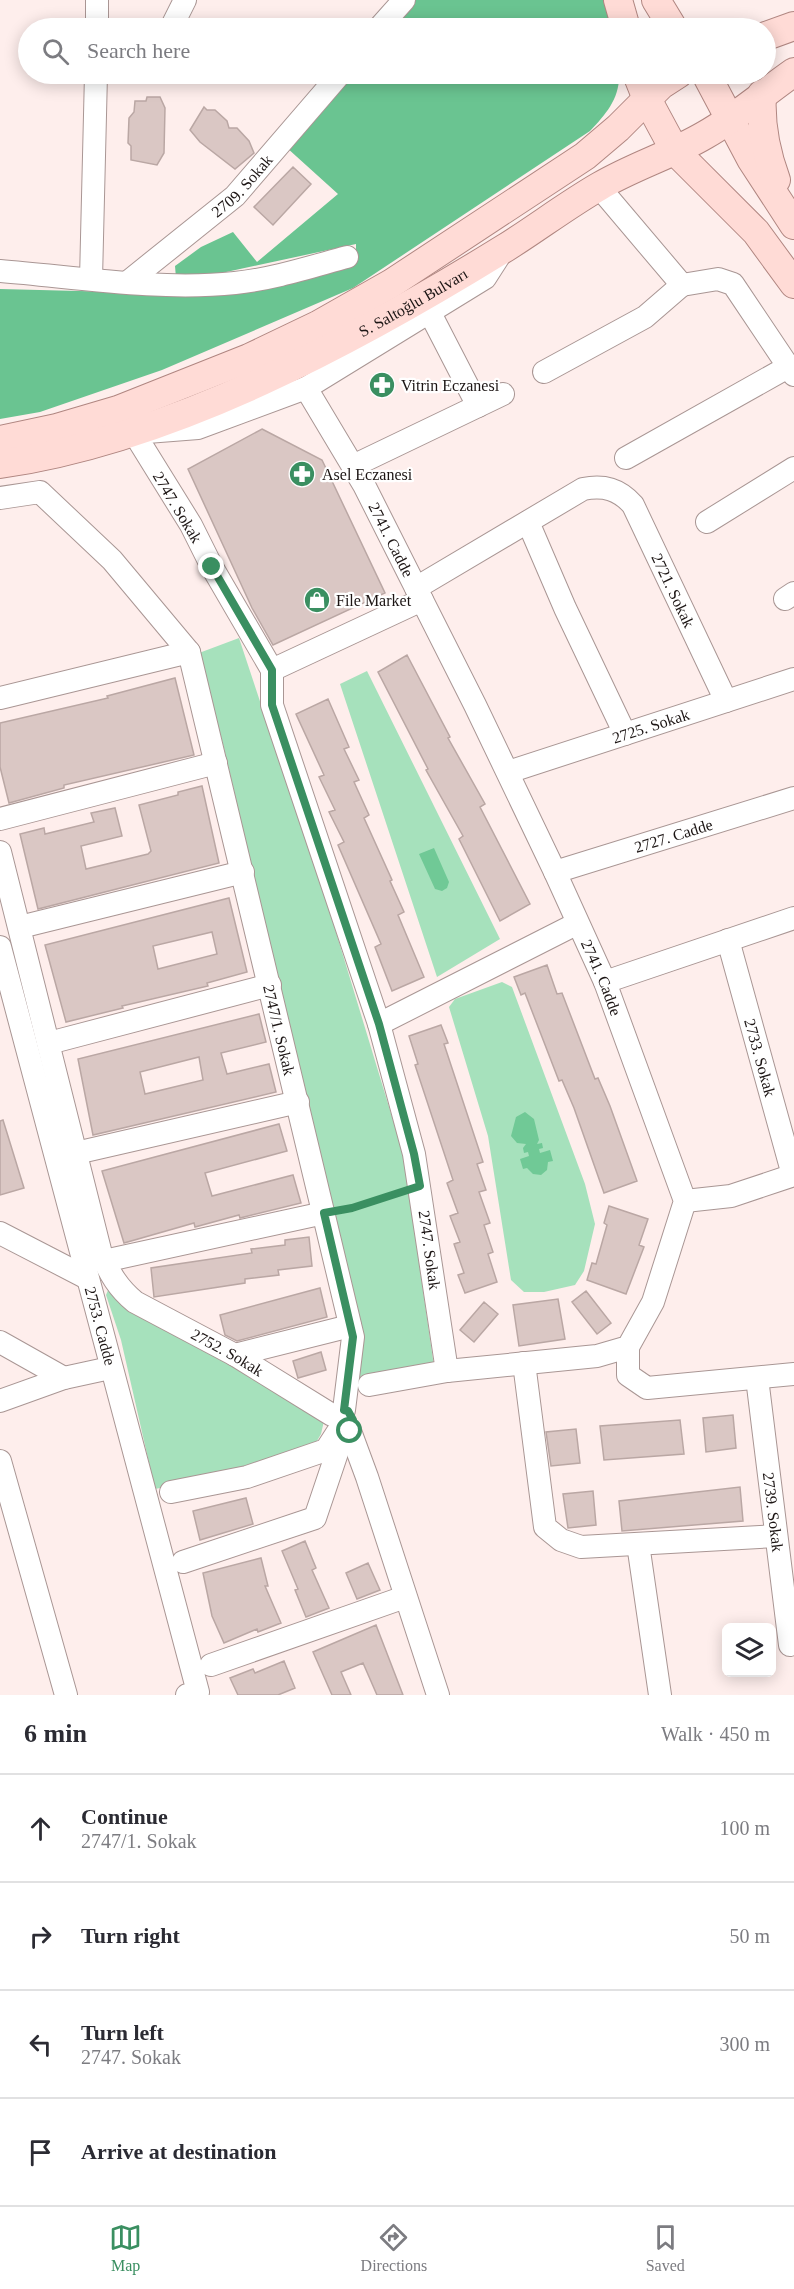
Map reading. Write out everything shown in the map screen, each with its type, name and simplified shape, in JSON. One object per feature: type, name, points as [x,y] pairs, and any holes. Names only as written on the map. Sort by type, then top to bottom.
[{"type":"main road","points":[[618,0],[623,18]]},
{"type":"main road","points":[[656,0],[667,18]]},
{"type":"main road","points":[[776,32],[794,26]]},
{"type":"main road","name":"S. Saltoğlu Bulvarı","points":[[0,464],[72,451],[134,433],[252,384],[332,347],[504,248],[599,187],[637,166],[675,151],[730,119],[794,72]]},
{"type":"main road","name":"S. Saltoğlu Bulvarı","points":[[0,440],[57,428],[118,410],[249,358],[318,325],[401,277],[585,156],[642,86],[663,84]]},
{"type":"main road","points":[[712,84],[767,186],[792,222]]},
{"type":"main road","points":[[642,86],[660,126],[675,151],[756,232],[794,284]]},
{"type":"main road","points":[[762,94],[763,129],[769,161],[792,222]]},
{"type":"street","points":[[97,0],[97,18]]},
{"type":"street","points":[[176,18],[184,0]]},
{"type":"street","points":[[388,18],[404,0]]},
{"type":"street","points":[[91,279],[96,84]]},
{"type":"street","name":"2709. Sokak","points":[[129,281],[235,196],[331,84]]},
{"type":"street","points":[[599,187],[682,285]]},
{"type":"street","points":[[134,433],[198,428],[306,388],[486,278],[504,248]]},
{"type":"street","points":[[0,271],[187,284],[234,283],[276,276],[347,257]]},
{"type":"street","points":[[544,372],[645,318],[682,285],[717,279],[733,284],[791,371],[626,458]]},
{"type":"street","points":[[430,313],[478,406]]},
{"type":"street","name":"2741. Cadde","points":[[306,388],[353,466],[419,594],[555,872],[576,924],[605,982],[685,1201]]},
{"type":"street","points":[[353,466],[503,394]]},
{"type":"street","name":"2747. Sokak","points":[[134,433],[191,525],[212,567],[272,670],[272,705],[379,1024],[414,1154],[447,1371]]},
{"type":"street","points":[[707,522],[794,468]]},
{"type":"street","name":"2721. Sokak","points":[[528,522],[583,489],[609,488],[622,495],[633,505],[726,701]]},
{"type":"street","points":[[0,498],[40,492],[112,560],[189,652],[0,698]]},
{"type":"street","points":[[272,670],[419,594],[528,522],[624,734]]},
{"type":"street","name":"2747/1. Sokak","points":[[183,1562],[315,1518],[341,1425],[353,1337],[189,652]]},
{"type":"street","name":"2725. Sokak","points":[[508,772],[794,679]]},
{"type":"street","points":[[0,819],[216,763]]},
{"type":"street","name":"2727. Cadde","points":[[555,872],[794,798]]},
{"type":"street","points":[[0,852],[104,1260],[324,1213]]},
{"type":"street","points":[[20,927],[243,872]]},
{"type":"street","points":[[605,982],[794,918]]},
{"type":"street","points":[[379,1024],[576,924]]},
{"type":"street","name":"2733. Sokak","points":[[728,940],[793,1175]]},
{"type":"street","name":"2753. Cadde","points":[[0,946],[110,1368],[198,1692],[187,1695]]},
{"type":"street","points":[[49,1043],[270,985]]},
{"type":"street","points":[[76,1153],[298,1102]]},
{"type":"street","points":[[793,1175],[731,1196],[685,1201],[653,1302],[628,1347],[628,1375],[647,1389],[794,1374]]},
{"type":"street","points":[[0,1233],[87,1278]]},
{"type":"street","name":"2752. Sokak","points":[[104,1260],[121,1291],[135,1302],[235,1355],[341,1425]]},
{"type":"street","points":[[235,1355],[350,1326]]},
{"type":"street","points":[[0,1342],[64,1378]]},
{"type":"street","points":[[369,1385],[447,1371],[597,1356],[628,1347]]},
{"type":"street","points":[[524,1364],[545,1527],[561,1540],[581,1547],[776,1536]]},
{"type":"street","points":[[0,1401],[64,1378],[110,1368]]},
{"type":"street","name":"2739. Sokak","points":[[757,1378],[790,1646]]},
{"type":"street","points":[[171,1492],[247,1477],[326,1450],[341,1425]]},
{"type":"street","points":[[341,1425],[367,1477],[438,1695]]},
{"type":"street","points":[[0,1461],[66,1695]]},
{"type":"street","points":[[638,1544],[660,1695]]},
{"type":"street","points":[[211,1665],[405,1597]]},
{"type":"path","points":[[324,1213],[352,1208],[420,1186]]},
{"type":"shaded area","points":[[411,0],[606,0],[610,18],[396,18]]},
{"type":"shaded area","points":[[340,84],[619,84],[606,112],[590,131],[353,288],[162,370],[40,412],[0,419],[0,289],[158,293],[356,261],[356,244],[194,279],[176,278],[175,266],[201,247],[233,232],[257,262],[338,194],[286,147]]},
{"type":"shaded area","points":[[239,638],[332,919],[403,1153],[434,1366],[357,1380],[361,1338],[224,748],[199,653]]},
{"type":"shaded area","points":[[367,671],[500,939],[437,977],[340,684]]},
{"type":"shaded area","points":[[434,848],[449,882],[447,888],[442,891],[435,889],[419,854]]},
{"type":"shaded area","points":[[502,982],[512,987],[585,1184],[595,1224],[584,1271],[575,1285],[544,1292],[524,1292],[511,1280],[488,1136],[449,1007],[455,999]]},
{"type":"shaded area","points":[[525,1112],[534,1119],[539,1140],[537,1144],[542,1143],[543,1148],[539,1149],[540,1153],[550,1150],[553,1161],[548,1162],[547,1170],[541,1175],[533,1174],[527,1168],[523,1169],[520,1159],[529,1156],[528,1152],[524,1153],[523,1148],[526,1144],[517,1143],[511,1136],[516,1117]]},
{"type":"shaded area","points":[[109,1288],[324,1421],[321,1434],[314,1446],[268,1466],[155,1489],[121,1340],[106,1295]]},
{"type":"building","points":[[147,97],[160,97],[165,108],[164,153],[157,165],[131,160],[131,146],[128,143],[129,118],[134,112],[135,101],[146,101]]},
{"type":"building","points":[[204,107],[207,110],[215,110],[227,121],[229,128],[237,128],[249,141],[254,153],[235,169],[200,142],[190,130]]},
{"type":"building","points":[[293,167],[311,184],[273,225],[254,207]]},
{"type":"building","points":[[262,429],[322,460],[385,593],[273,645],[252,608],[188,469]]},
{"type":"building","points":[[407,655],[450,737],[448,738],[485,804],[480,807],[530,904],[500,921],[459,839],[463,836],[426,770],[428,769],[378,672]]},
{"type":"building","points":[[175,678],[194,755],[64,785],[64,788],[9,803],[0,767],[0,723],[108,698],[107,696]]},
{"type":"building","points":[[328,699],[349,747],[344,749],[359,780],[354,782],[369,815],[364,818],[392,880],[390,881],[404,912],[398,915],[424,977],[392,991],[375,947],[381,944],[338,845],[344,842],[329,812],[335,810],[319,777],[324,775],[296,714]]},
{"type":"building","points":[[202,786],[219,863],[38,909],[20,834],[44,828],[45,834],[94,822],[91,813],[115,808],[122,836],[81,846],[86,869],[148,854],[151,851],[139,805]]},
{"type":"building","points":[[229,898],[247,972],[207,983],[208,986],[66,1022],[45,945]],"holes":[[[212,932],[217,954],[158,969],[153,946]]]},
{"type":"building","points":[[547,965],[557,994],[562,993],[595,1079],[598,1078],[610,1106],[637,1181],[604,1193],[574,1108],[562,1080],[559,1081],[525,993],[521,995],[514,977]]},
{"type":"building","points":[[259,1014],[266,1042],[221,1053],[227,1074],[269,1064],[276,1092],[93,1135],[78,1059]],"holes":[[[199,1057],[203,1080],[145,1094],[140,1072]]]},
{"type":"building","points":[[441,1025],[448,1043],[444,1044],[483,1162],[477,1164],[486,1190],[479,1192],[490,1223],[484,1225],[493,1252],[488,1254],[497,1282],[465,1293],[458,1275],[464,1273],[454,1244],[460,1242],[450,1216],[458,1213],[447,1183],[453,1180],[415,1065],[418,1064],[409,1036]]},
{"type":"building","points":[[3,1120],[24,1188],[0,1195],[0,1121]]},
{"type":"building","points":[[279,1124],[287,1151],[205,1173],[212,1196],[293,1175],[301,1203],[240,1218],[239,1215],[195,1227],[194,1223],[124,1243],[102,1171]]},
{"type":"building","points":[[609,1206],[648,1219],[639,1245],[644,1247],[626,1294],[587,1280],[592,1263],[596,1264],[607,1225],[604,1223]]},
{"type":"building","points":[[309,1237],[312,1266],[278,1270],[279,1275],[245,1279],[245,1283],[154,1297],[151,1268],[252,1253],[251,1249],[285,1245],[285,1240]]},
{"type":"building","points":[[320,1288],[327,1317],[237,1341],[225,1335],[220,1315]]},
{"type":"building","points":[[586,1291],[611,1323],[597,1334],[572,1302]]},
{"type":"building","points":[[558,1299],[565,1339],[519,1346],[513,1305]]},
{"type":"building","points":[[484,1302],[498,1314],[474,1342],[460,1330]]},
{"type":"building","points":[[321,1352],[326,1370],[298,1378],[293,1361]]},
{"type":"building","points":[[733,1415],[736,1448],[706,1452],[703,1418]]},
{"type":"building","points":[[680,1420],[684,1454],[604,1460],[600,1426]]},
{"type":"building","points":[[576,1429],[580,1463],[551,1466],[546,1432]]},
{"type":"building","points":[[740,1487],[743,1521],[622,1531],[619,1501]]},
{"type":"building","points":[[593,1491],[596,1525],[568,1528],[563,1494]]},
{"type":"building","points":[[246,1498],[253,1524],[200,1540],[193,1511]]},
{"type":"building","points":[[305,1541],[316,1568],[312,1570],[329,1608],[306,1617],[295,1590],[298,1589],[282,1551]]},
{"type":"building","points":[[261,1558],[268,1586],[265,1586],[281,1623],[258,1632],[257,1629],[224,1643],[212,1616],[203,1573]]},
{"type":"building","points":[[368,1563],[380,1590],[357,1599],[346,1573]]},
{"type":"building","points":[[376,1625],[403,1695],[377,1695],[363,1663],[341,1672],[351,1695],[332,1695],[313,1652]]},
{"type":"building","points":[[284,1661],[295,1688],[278,1695],[238,1695],[230,1678],[253,1669],[255,1673]]},
{"type":"place","name":"Vitrin Eczanesi","points":[[382,385]]},
{"type":"place","name":"Asel Eczanesi","points":[[302,474]]},
{"type":"place","name":"File Market","points":[[317,600]]},
{"type":"route","points":[[212,567],[272,670],[272,705],[379,1024],[414,1154],[420,1186],[352,1208],[324,1213],[353,1337],[344,1410],[351,1414],[353,1420],[350,1431]]}]
